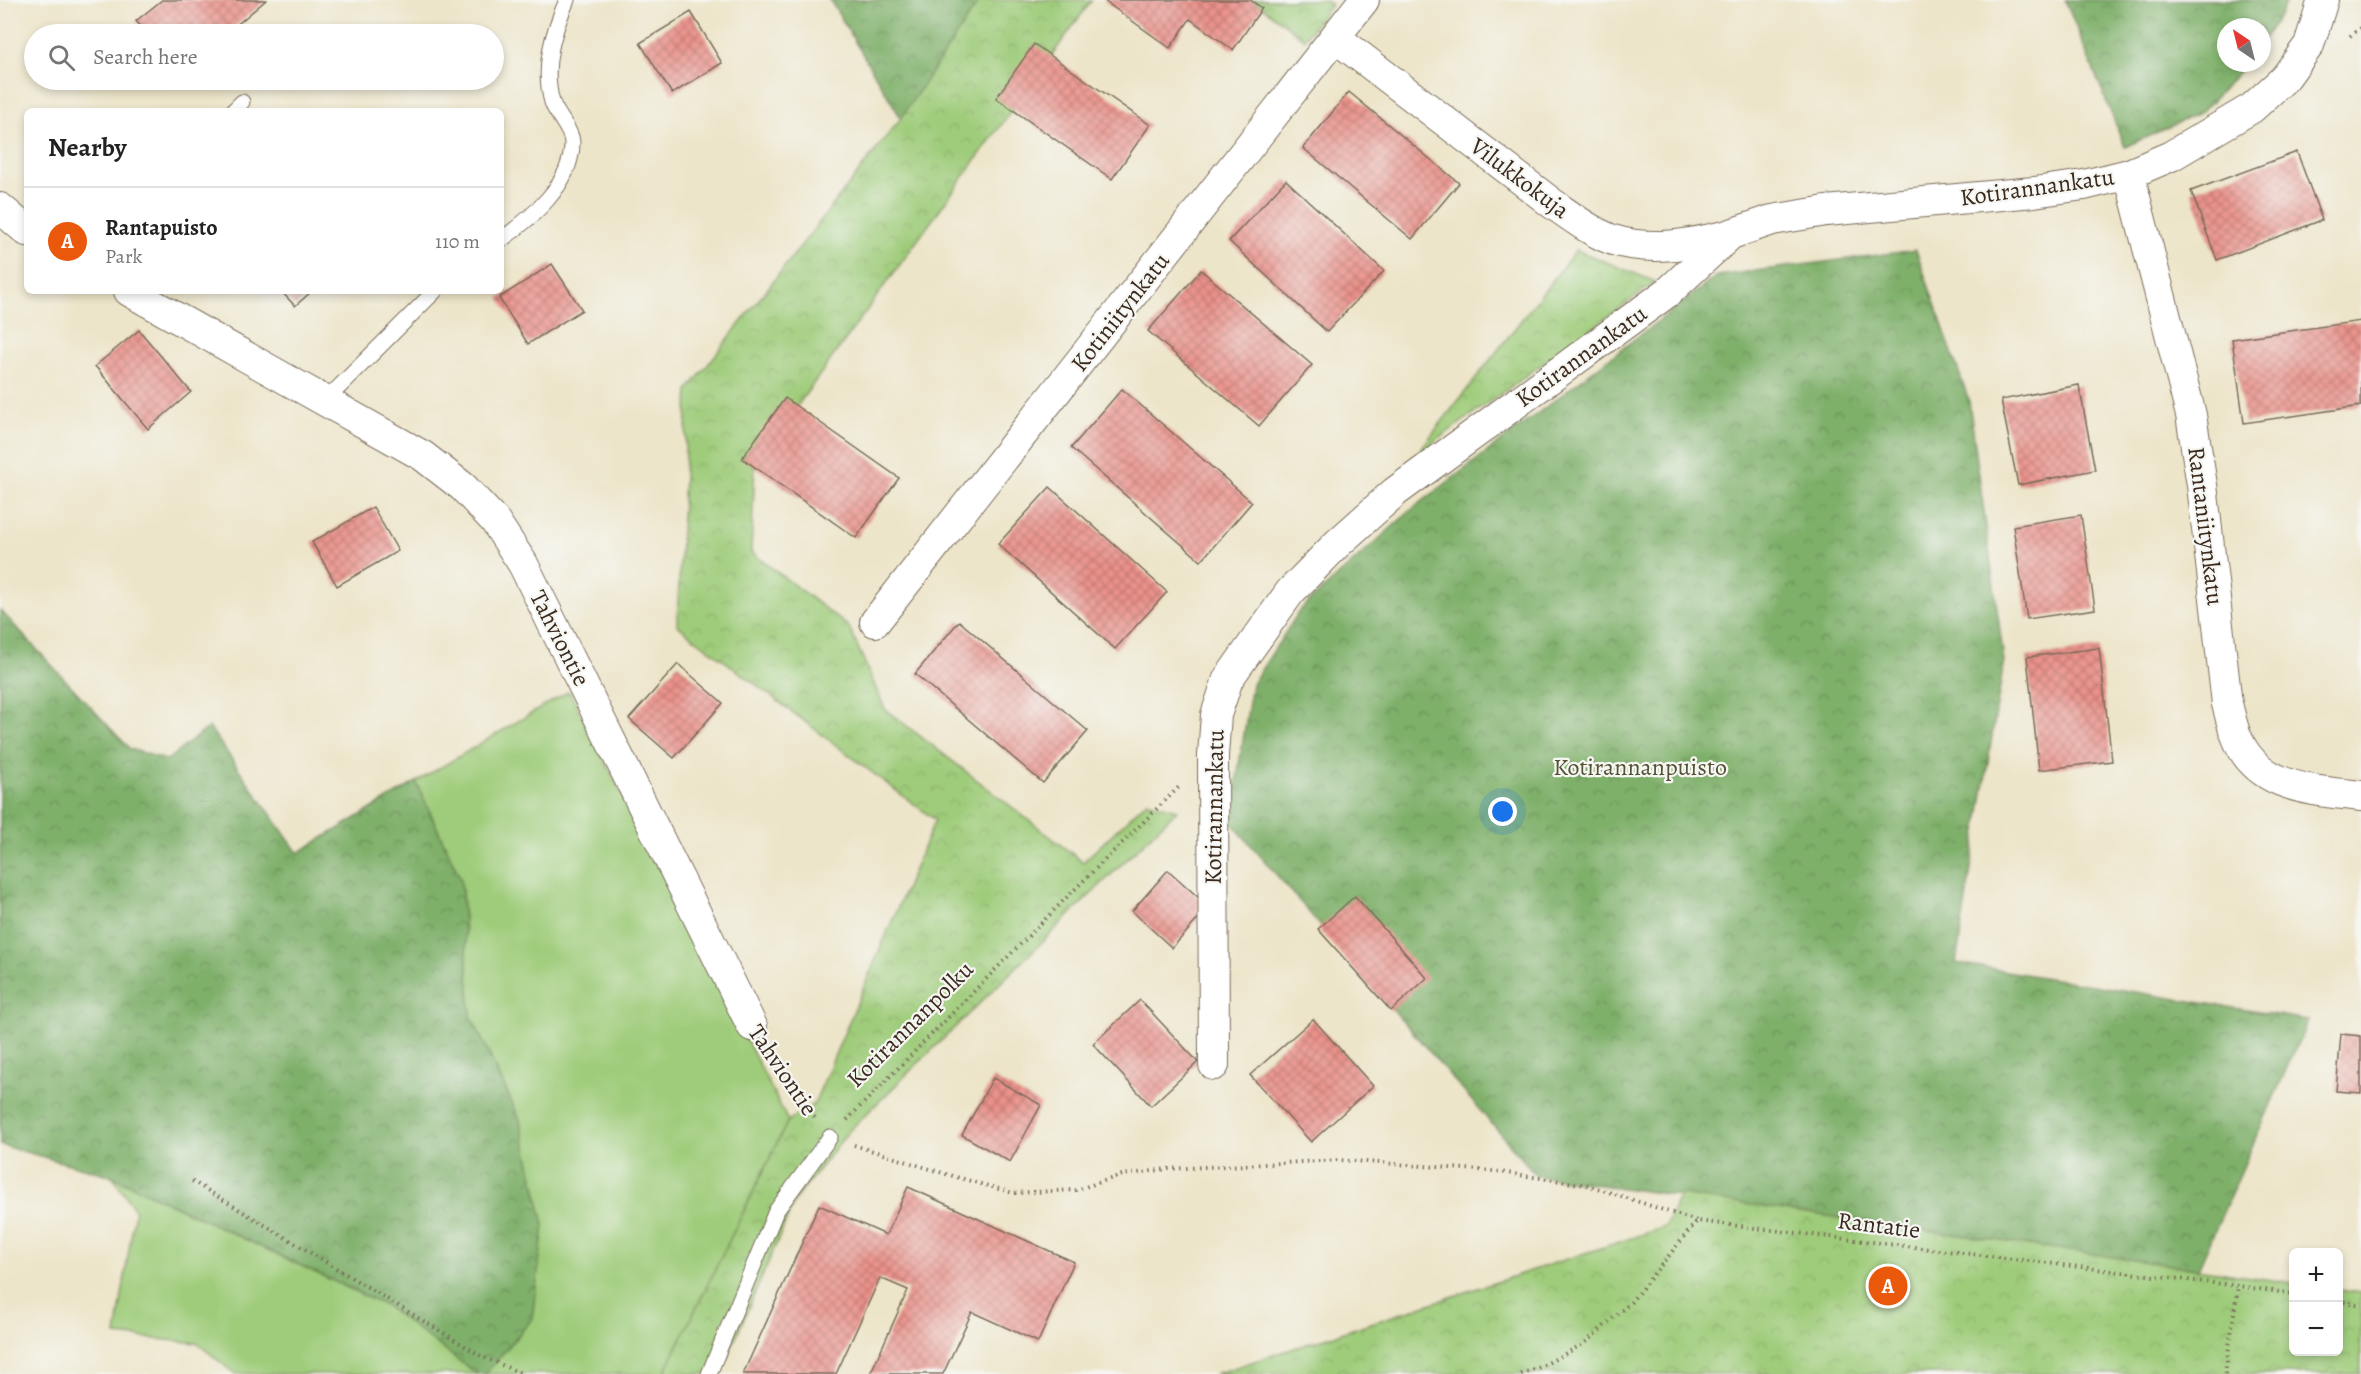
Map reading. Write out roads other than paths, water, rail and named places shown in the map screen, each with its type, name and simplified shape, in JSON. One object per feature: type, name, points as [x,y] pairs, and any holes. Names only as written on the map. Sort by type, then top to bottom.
[{"type":"street","name":"Kotiniitynkatu","points":[[875,622],[1364,0]]},
{"type":"street","name":"Kotirannankatu","points":[[1214,1065],[1213,754],[1216,715],[1228,679],[1290,592],[1337,544],[1395,492],[1668,292],[1731,234],[1772,220],[1826,212],[2034,192],[2084,185],[2129,174],[2171,156],[2252,108],[2285,78],[2309,45],[2323,0]]},
{"type":"street","name":"Vilukkokuja","points":[[1336,38],[1553,204],[1593,230],[1614,240],[1652,246],[1689,245],[1731,234]]},
{"type":"street","name":"Rantaniitynkatu","points":[[2129,174],[2191,415],[2202,485],[2227,704],[2236,736],[2249,760],[2268,777],[2300,789],[2361,796]]},
{"type":"street","points":[[0,208],[24,228]]},
{"type":"street","name":"Tahviontie","points":[[134,294],[423,456],[463,487],[495,521],[523,564],[665,846],[752,1026]]},
{"type":"lane","points":[[504,237],[545,202],[567,171],[572,142],[552,102],[547,63],[557,22],[567,0]]},
{"type":"lane","points":[[325,401],[432,294]]},
{"type":"lane","points":[[709,1374],[776,1211],[830,1137]]},
{"type":"place","name":"Rantapuisto","points":[[1888,1286]]},
{"type":"park label","name":"Kotirannanpuisto","points":[[1640,767]]}]
